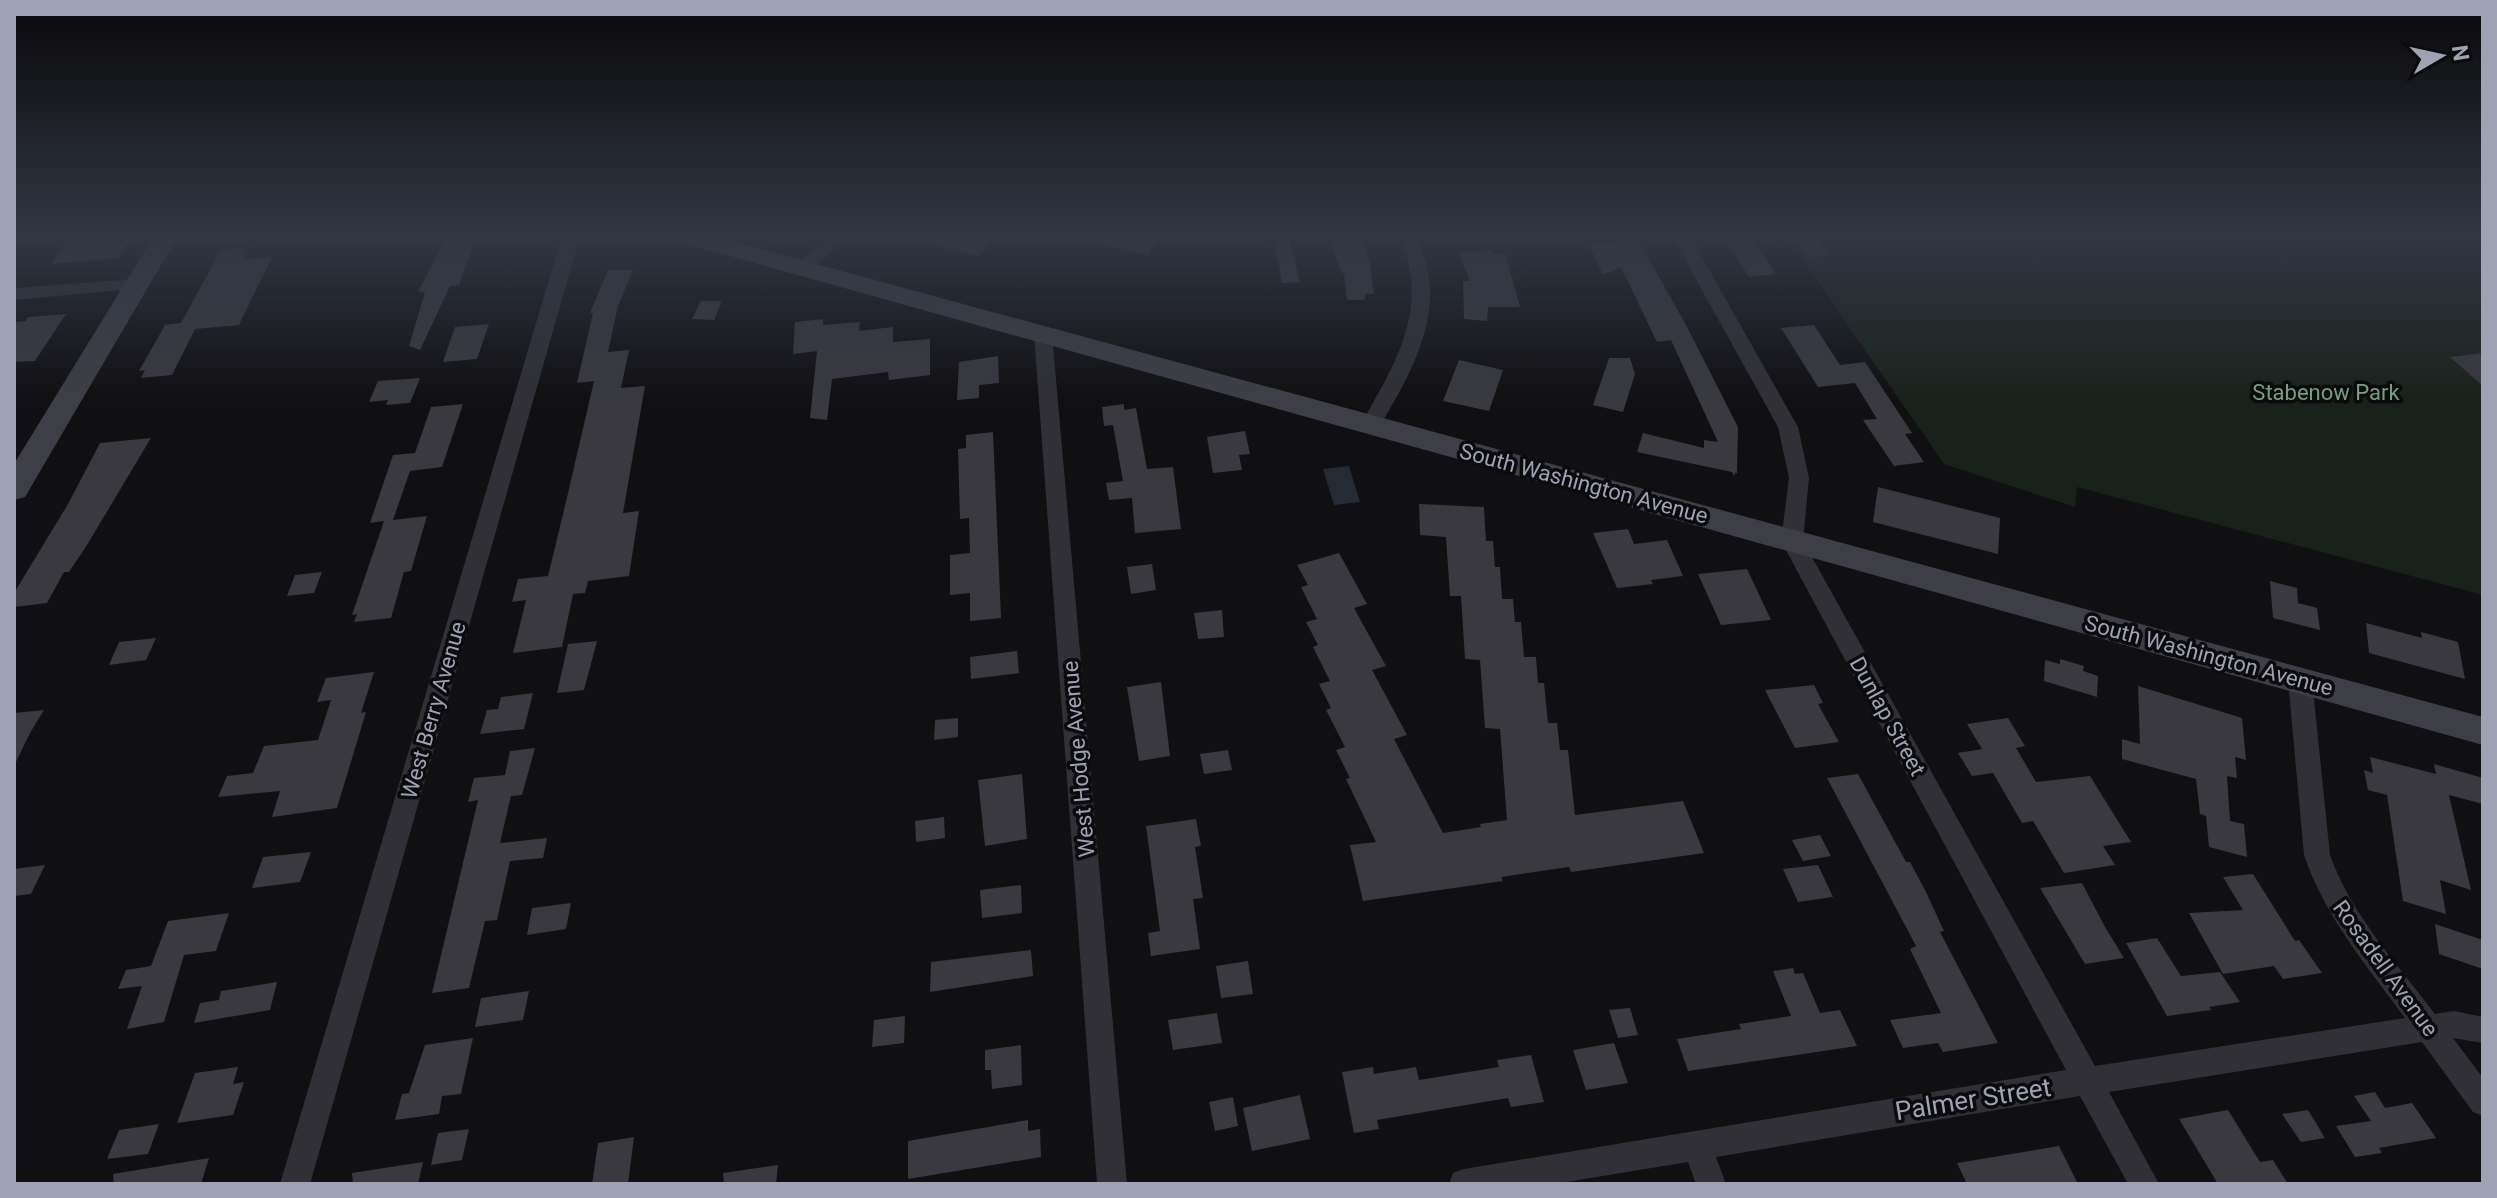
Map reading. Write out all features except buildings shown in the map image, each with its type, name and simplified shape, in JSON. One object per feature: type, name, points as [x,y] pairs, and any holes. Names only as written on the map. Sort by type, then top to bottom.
[{"type":"street","points":[[14,294],[40,292]]},
{"type":"street","points":[[18,476],[132,292]]},
{"type":"street","name":"West Berry Avenue","points":[[295,1184],[555,292]]},
{"type":"street","name":"South Washington Avenue","points":[[890,292],[2483,731]]},
{"type":"street","points":[[1371,424],[1408,355],[1416,325],[1419,292]]},
{"type":"street","points":[[1712,292],[1788,427],[1799,478],[1792,541]]},
{"type":"street","name":"West Hodge Avenue","points":[[1043,334],[1112,1184]]},
{"type":"street","name":"Dunlap Street","points":[[1792,541],[2144,1184]]},
{"type":"street","name":"Rosadell Avenue","points":[[2300,680],[2317,855],[2326,881],[2343,912],[2483,1102]]},
{"type":"street","name":"Palmer Street","points":[[1464,1184],[2454,1024],[2483,1030]]},
{"type":"street","points":[[1697,1145],[1711,1184]]},
{"type":"green space","name":"Stabenow Park","points":[[1825,292],[2483,292],[2483,595],[2077,487],[2075,507],[1944,464]]},
{"type":"shaded area","points":[[1349,466],[1360,502],[1334,505],[1323,469]]}]
